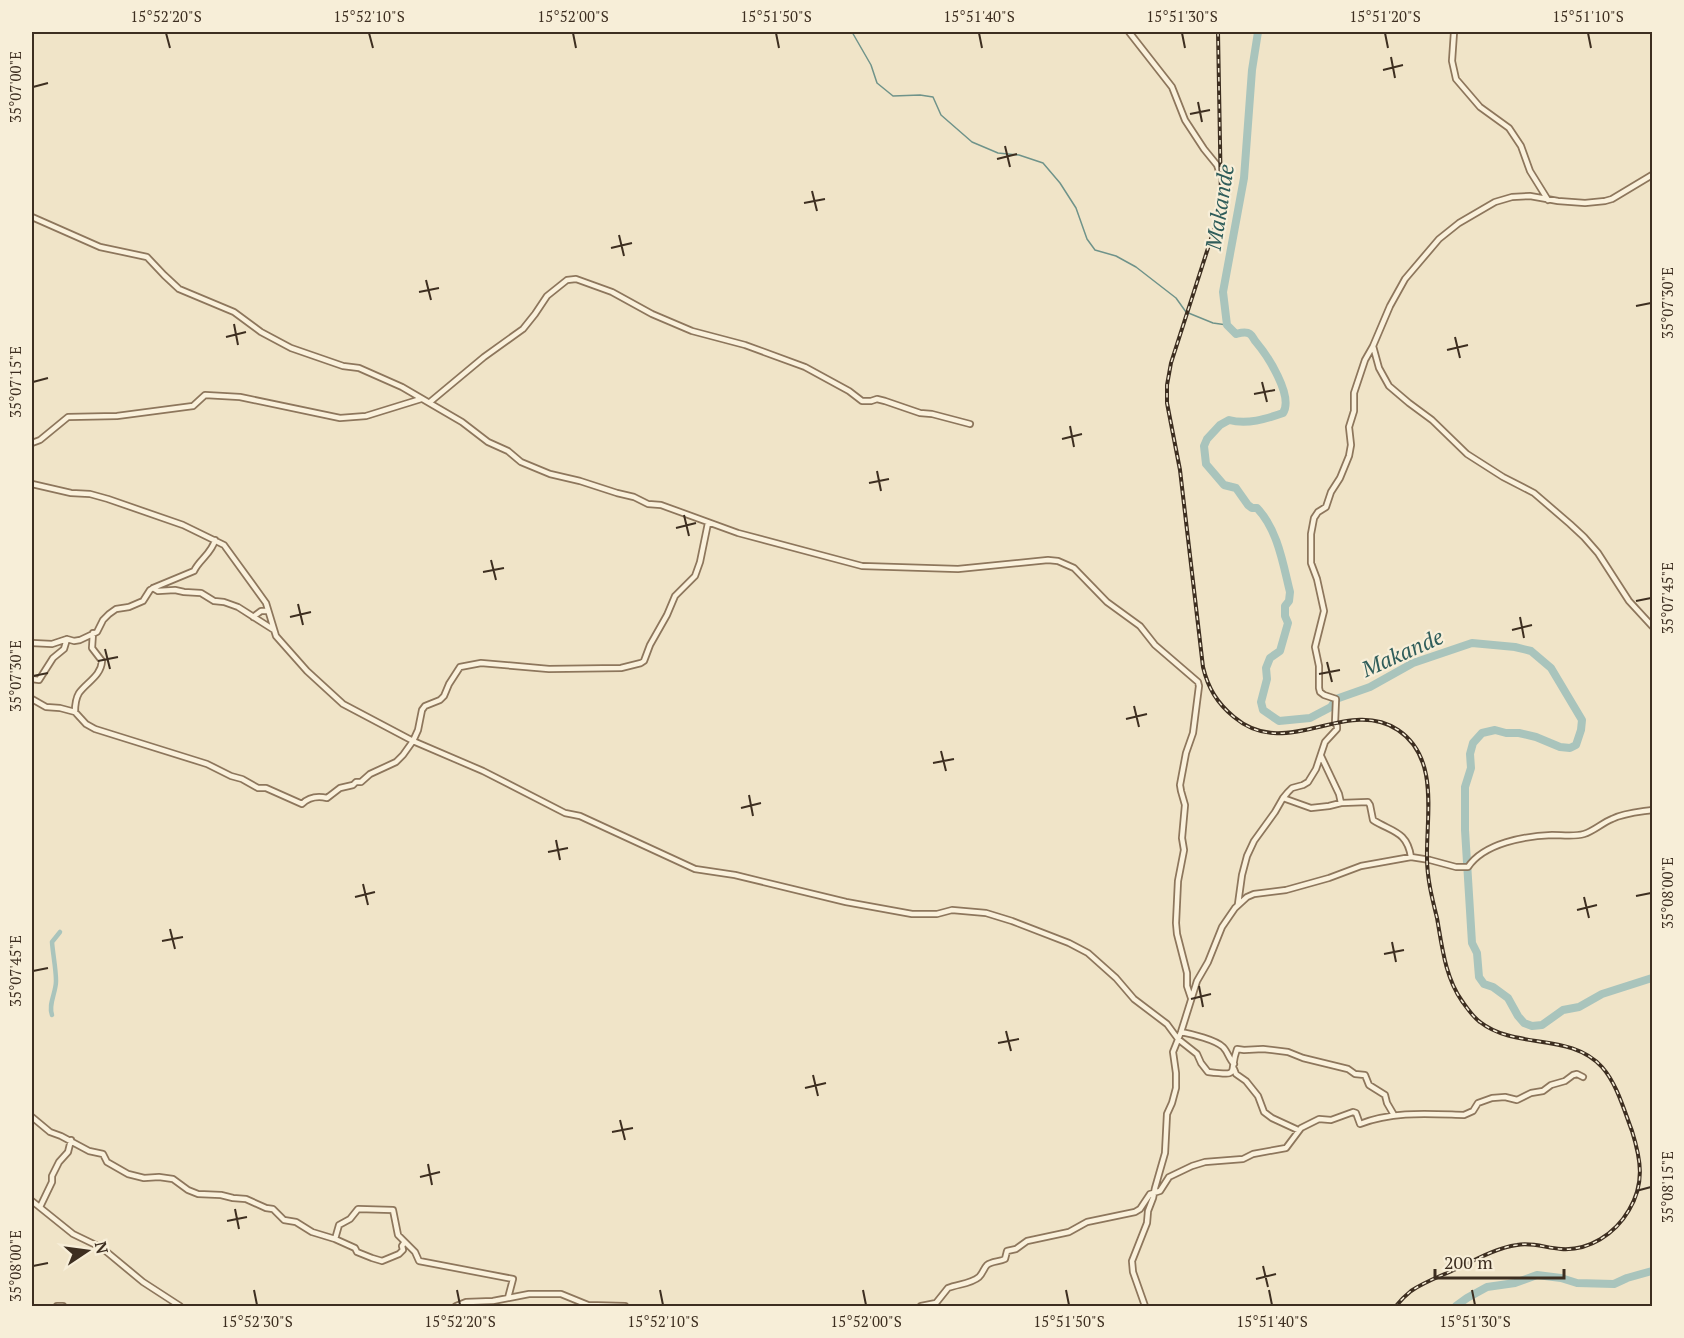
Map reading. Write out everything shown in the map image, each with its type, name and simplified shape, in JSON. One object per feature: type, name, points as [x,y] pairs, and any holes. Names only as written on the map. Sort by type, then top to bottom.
[{"type":"street","points":[[1129,32],[1172,87],[1185,120],[1217,165],[1220,174]]},
{"type":"street","points":[[1454,32],[1452,61],[1456,79],[1480,107],[1509,128],[1521,146],[1530,171],[1548,200]]},
{"type":"street","points":[[1238,904],[1242,875],[1254,841],[1282,798],[1292,788],[1307,783],[1316,769],[1325,742],[1338,728],[1335,723],[1336,699],[1324,695],[1319,688],[1319,666],[1315,647],[1323,608],[1311,563],[1311,534],[1314,519],[1318,512],[1326,507],[1349,456],[1351,445],[1349,427],[1354,411],[1354,393],[1365,360],[1401,285],[1412,269],[1450,229],[1500,200],[1512,196],[1530,196],[1585,203],[1605,201],[1653,175]]},
{"type":"street","points":[[32,218],[100,247],[147,257],[179,289],[234,312],[261,332],[286,345],[336,364],[359,368],[402,387],[430,402],[488,442],[508,451],[521,462],[550,474],[634,497],[648,504],[661,505],[738,533],[862,566],[958,569],[1036,560],[1058,561],[1069,565],[1081,574],[1107,602],[1140,626],[1155,645],[1196,679],[1199,686],[1193,733],[1186,753],[1180,788],[1185,806],[1182,838],[1184,850],[1176,923],[1191,998]]},
{"type":"street","points":[[430,402],[523,328],[547,296],[567,280],[576,279],[612,292],[652,314],[692,331],[751,347],[805,367],[849,391],[862,401],[877,399],[910,410],[970,424]]},
{"type":"street","points":[[1373,346],[1379,368],[1389,386],[1432,420],[1467,454],[1534,493],[1570,524],[1598,553],[1629,601],[1653,626]]},
{"type":"street","points":[[32,443],[40,440],[69,417],[117,416],[193,406],[205,395],[240,397],[340,418],[366,416],[421,399]]},
{"type":"street","points":[[32,484],[108,499],[183,525],[224,545],[266,603],[276,636],[307,671],[343,704],[413,741],[483,771],[566,813],[580,816],[695,869],[735,875],[846,902],[912,914],[937,914],[952,910],[986,913],[1045,933],[1088,953],[1116,978],[1134,999],[1167,1024],[1178,1040],[1197,1054],[1208,1072],[1228,1074],[1234,1066],[1236,1050],[1263,1049],[1288,1052],[1365,1076],[1369,1085],[1385,1095],[1394,1115]]},
{"type":"street","points":[[32,699],[46,707],[75,712],[95,729],[207,764],[258,788],[266,788],[302,804],[308,798],[331,797],[340,788],[361,782],[370,774],[396,762],[413,741],[422,710],[444,696],[460,667],[481,663],[549,669],[621,668],[644,661],[675,596],[695,576],[708,523]]},
{"type":"street","points":[[32,643],[52,644],[67,639],[80,640],[97,632],[103,620],[116,609],[143,601],[153,588],[194,571],[194,568],[215,544],[215,540]]},
{"type":"street","points":[[153,588],[158,591],[201,593],[214,601],[238,607],[274,630]]},
{"type":"street","points":[[253,617],[261,611],[268,611]]},
{"type":"street","points":[[75,712],[78,694],[95,677],[101,667],[102,661],[92,648],[93,633]]},
{"type":"street","points":[[32,679],[39,680],[52,658],[64,649],[67,639]]},
{"type":"street","points":[[1321,756],[1341,803]]},
{"type":"street","points":[[1282,798],[1311,808],[1341,803],[1368,802],[1373,820],[1392,829],[1403,838],[1409,846],[1410,857]]},
{"type":"street","points":[[1145,1306],[1133,1272],[1132,1261],[1147,1223],[1147,1214],[1165,1152],[1167,1114],[1176,1088],[1173,1052],[1197,981],[1208,962],[1222,927],[1238,904],[1254,894],[1286,890],[1357,868],[1410,857],[1456,867],[1468,867],[1478,855],[1518,838],[1582,835],[1616,817],[1653,810]]},
{"type":"street","points":[[1181,1032],[1222,1047],[1234,1066],[1236,1074],[1246,1081],[1258,1096],[1264,1112],[1298,1130]]},
{"type":"street","points":[[921,1306],[936,1303],[948,1287],[961,1285],[980,1276],[991,1263],[1005,1259],[1008,1250],[1016,1249],[1026,1241],[1069,1232],[1087,1222],[1135,1212],[1140,1209],[1149,1195],[1160,1191],[1169,1177],[1205,1162],[1243,1159],[1253,1154],[1286,1148],[1298,1130],[1319,1119],[1331,1120],[1352,1112],[1356,1113],[1360,1124],[1394,1115],[1464,1115],[1473,1112],[1478,1103],[1489,1098],[1498,1096],[1520,1099],[1531,1093],[1543,1091],[1573,1075],[1583,1077]]},
{"type":"street","points":[[32,1117],[50,1132],[71,1140],[89,1151],[103,1154],[107,1162],[128,1174],[144,1178],[173,1179],[198,1194],[246,1199],[273,1209],[284,1220],[296,1222],[312,1232],[334,1239],[354,1248],[357,1252],[382,1261],[399,1254],[403,1250],[404,1243]]},
{"type":"street","points":[[40,1207],[59,1162],[68,1152],[71,1140]]},
{"type":"street","points":[[32,1201],[73,1234],[102,1248],[143,1282],[180,1306]]},
{"type":"street","points":[[334,1239],[339,1225],[350,1219],[358,1209],[393,1210],[398,1235],[415,1252],[419,1261],[513,1279],[508,1298]]},
{"type":"street","points":[[456,1306],[466,1302],[493,1301],[529,1294],[561,1294],[588,1305],[625,1306]]},
{"type":"street","points":[[57,1306],[63,1306]]},
{"type":"waterway","points":[[852,32],[871,65],[877,83],[893,96],[933,97],[941,115],[972,142],[998,153],[1019,155],[1043,163],[1060,183],[1076,208],[1087,239],[1095,250],[1116,256],[1136,267],[1176,298],[1186,312],[1213,323],[1227,325]]},
{"type":"waterway","name":"Makande","points":[[1258,32],[1252,70],[1244,178],[1223,292],[1227,325],[1236,334],[1243,332],[1252,336],[1278,376],[1285,397],[1285,406],[1283,413],[1263,419],[1250,422],[1229,420],[1220,425],[1207,439],[1204,446],[1206,464],[1224,485],[1236,488],[1248,505],[1257,508],[1270,526],[1279,548],[1290,592],[1289,601],[1285,606],[1288,623],[1280,651],[1270,658],[1266,668],[1267,679],[1261,702],[1263,710],[1279,721],[1310,718],[1331,707],[1336,699],[1370,687],[1413,663],[1472,643],[1515,647],[1531,651],[1551,668],[1582,720],[1581,730],[1576,745],[1570,748],[1560,747],[1536,737],[1495,730],[1482,733],[1473,743],[1470,754],[1471,768],[1465,787],[1465,830],[1472,943],[1477,953],[1479,977],[1484,984],[1493,987],[1508,998],[1518,1016],[1524,1023],[1532,1026],[1542,1025],[1563,1010],[1579,1007],[1602,994],[1652,978]]},
{"type":"waterway","points":[[52,1015],[51,1007],[56,981],[52,942],[60,932]]},
{"type":"waterway","name":"Makande","points":[[1456,1306],[1487,1287],[1515,1283],[1537,1275],[1577,1283],[1614,1284],[1652,1271]]},
{"type":"railway","points":[[1218,32],[1221,198],[1218,217],[1171,363],[1167,385],[1167,403],[1180,470],[1203,667],[1208,682],[1214,695],[1228,712],[1254,729],[1275,733],[1295,732],[1358,720],[1378,722],[1398,730],[1411,742],[1420,756],[1425,772],[1428,789],[1429,880],[1445,961],[1456,992],[1475,1018],[1494,1031],[1574,1049],[1589,1056],[1602,1067],[1620,1098],[1638,1152],[1640,1171],[1634,1200],[1623,1219],[1600,1239],[1571,1249],[1528,1244],[1501,1249],[1421,1285],[1396,1306]]}]
